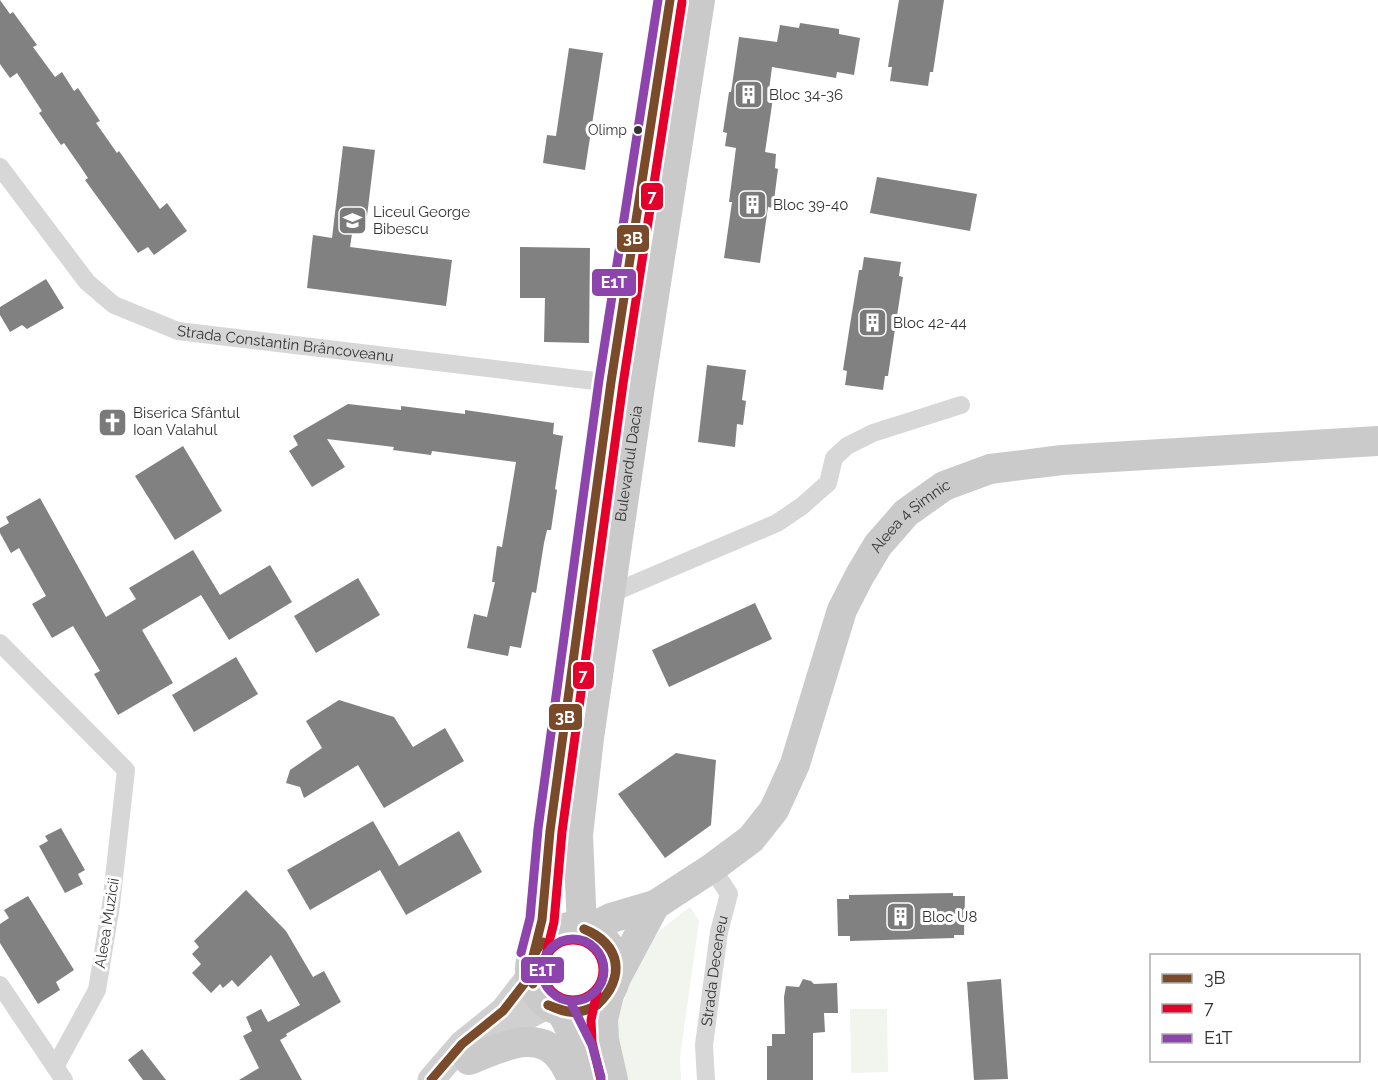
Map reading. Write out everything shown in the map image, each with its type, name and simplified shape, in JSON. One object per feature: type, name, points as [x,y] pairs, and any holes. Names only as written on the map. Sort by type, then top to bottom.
[{"type":"main road","name":"Bulevardul Dacia","points":[[584,929],[578,835],[589,738],[610,594],[626,384],[670,0]]},
{"type":"main road","name":"Bulevardul Dacia","points":[[532,965],[542,920],[550,831],[626,384],[700,0]]},
{"type":"main road","name":"Aleea 4 Șimnic","points":[[584,929],[655,905],[751,840],[774,810],[795,764],[842,610],[860,575],[878,545],[906,513],[944,486],[990,469],[1062,460],[1378,441]]},
{"type":"main road","name":"Aleea 4 Șimnic","points":[[612,986],[655,905]]},
{"type":"main road","points":[[432,1079],[462,1044],[503,1011],[532,965],[539,945],[547,936],[570,927],[584,929],[598,935],[607,943],[613,954],[616,966],[603,1019],[604,1040],[613,1080]]},
{"type":"main road","points":[[532,965],[540,997],[554,1008],[581,1048],[589,1080]]},
{"type":"main road","points":[[469,1060],[512,1024],[554,1008],[574,1013],[587,1011],[599,1005],[612,986]]},
{"type":"main road","points":[[432,1079],[469,1060],[522,1041],[542,1043],[560,1057],[573,1080]]},
{"type":"street","name":"Strada Constantin Brâncoveanu","points":[[0,167],[87,282],[114,305],[178,331],[626,384]]},
{"type":"street","points":[[610,594],[777,523],[802,506],[828,483],[834,458],[847,446],[873,433],[962,405]]},
{"type":"street","name":"Aleea Muzicii","points":[[0,643],[126,770],[111,905],[96,990],[59,1073]]},
{"type":"street","name":"Strada Deceneu","points":[[706,1080],[704,1045],[719,932],[729,894],[712,868]]},
{"type":"street","points":[[0,985],[59,1073]]},
{"type":"shaded area","points":[[690,907],[699,921],[680,1057],[681,1080],[627,1080],[614,1032],[629,985],[658,932]]},
{"type":"shaded area","points":[[850,1009],[887,1009],[888,1072],[851,1073]]},
{"type":"building","points":[[0,0],[10,14],[13,12],[37,45],[33,47],[55,77],[62,72],[74,91],[78,88],[100,121],[96,123],[160,209],[167,203],[187,231],[154,255],[148,247],[138,253],[85,180],[88,178],[64,143],[61,145],[39,113],[42,111],[17,73],[10,78],[0,64]]},
{"type":"building","points":[[899,0],[944,0],[933,72],[930,72],[928,86],[890,81],[892,67],[888,67]]},
{"type":"building","points":[[800,23],[839,29],[839,34],[860,38],[854,75],[837,72],[836,78],[772,67],[768,98],[773,98],[765,152],[776,154],[775,168],[778,169],[773,208],[768,207],[760,263],[724,258],[732,202],[729,202],[736,148],[725,146],[727,133],[723,132],[739,37],[777,42],[780,25],[799,28]]},
{"type":"building","points":[[569,48],[603,53],[585,170],[543,163],[547,135],[556,136]]},
{"type":"building","points":[[343,146],[375,150],[367,216],[355,214],[350,247],[452,260],[446,306],[307,288],[313,235],[332,238]]},
{"type":"building","points":[[877,177],[977,194],[970,231],[870,213]]},
{"type":"building","points":[[520,247],[590,248],[589,343],[544,342],[545,298],[520,298]]},
{"type":"building","name":"Bloc 42-44","points":[[864,257],[901,262],[899,276],[903,277],[888,376],[885,376],[883,390],[845,385],[847,371],[843,370],[859,270],[862,270]]},
{"type":"building","points":[[46,279],[64,308],[27,329],[22,325],[10,332],[0,315],[0,307]]},
{"type":"building","points":[[707,365],[746,370],[742,400],[746,401],[743,425],[737,424],[735,447],[698,442]]},
{"type":"building","points":[[348,404],[401,410],[401,406],[465,414],[465,410],[554,423],[553,434],[563,436],[555,489],[557,490],[551,530],[547,530],[536,593],[532,592],[521,648],[510,646],[508,656],[467,648],[474,614],[487,617],[495,582],[492,582],[497,546],[502,547],[516,462],[432,451],[431,455],[393,450],[394,447],[327,439],[345,467],[312,487],[289,451],[298,445],[293,436]]},
{"type":"building","points":[[183,446],[222,511],[175,540],[135,476]]},
{"type":"building","points":[[40,498],[106,617],[136,599],[129,588],[193,550],[220,595],[270,565],[292,602],[229,640],[201,595],[142,630],[173,683],[118,715],[94,674],[100,671],[73,626],[52,638],[32,604],[46,596],[19,548],[11,553],[0,533],[0,528],[9,523],[6,517]]},
{"type":"building","points":[[358,578],[380,615],[316,653],[294,616]]},
{"type":"building","points":[[755,603],[772,639],[669,687],[652,650]]},
{"type":"building","points":[[236,657],[258,694],[194,732],[172,695]]},
{"type":"building","points":[[339,700],[394,717],[413,747],[445,728],[464,761],[384,808],[358,765],[304,798],[300,787],[286,783],[290,770],[322,748],[306,721]]},
{"type":"building","points":[[676,753],[716,760],[711,825],[665,858],[618,794]]},
{"type":"building","points":[[373,821],[399,866],[459,831],[482,872],[406,915],[380,870],[310,910],[287,870]]},
{"type":"building","points":[[61,828],[85,870],[78,874],[83,884],[65,893],[39,846],[48,841],[45,836]]},
{"type":"building","points":[[246,890],[286,931],[313,977],[324,971],[341,1002],[286,1034],[287,1036],[280,1040],[302,1080],[239,1080],[259,1068],[243,1036],[252,1031],[246,1017],[261,1009],[268,1022],[300,1005],[271,955],[238,987],[232,980],[223,988],[220,984],[211,993],[192,973],[201,964],[192,954],[199,947],[194,941]]},
{"type":"building","name":"Bloc U8","points":[[953,893],[953,896],[965,896],[964,935],[954,935],[954,938],[850,941],[850,936],[838,936],[837,899],[849,899],[849,895]]},
{"type":"building","points":[[28,896],[74,970],[56,982],[60,990],[38,1004],[0,943],[0,924],[9,918],[4,910]]},
{"type":"building","points":[[803,979],[814,984],[837,983],[838,1013],[824,1013],[825,1032],[813,1033],[813,1080],[767,1080],[767,1046],[772,1046],[772,1034],[785,1034],[786,986],[799,987]]},
{"type":"building","points":[[1001,979],[1008,1079],[974,1080],[967,982]]},
{"type":"building","points":[[142,1049],[166,1080],[143,1080],[128,1060]]},
{"type":"transit line","name":"E1T","points":[[521,953],[530,918],[538,829],[599,380],[658,0]]},
{"type":"transit line","name":"3B","points":[[533,956],[542,920],[550,831],[611,382],[670,0]]},
{"type":"transit line","name":"7","points":[[545,959],[554,922],[562,832],[623,384],[682,2]]},
{"type":"transit line","name":"3B","points":[[584,929],[606,943],[616,962],[613,984],[607,995],[597,1005]]},
{"type":"transit line","name":"3B","points":[[584,929],[605,944],[612,953],[615,963],[612,983],[597,1005]]},
{"type":"transit line","name":"E1T","points":[[573,939],[595,948],[604,970],[595,992],[573,1001],[551,992],[542,970],[551,948],[573,939]]},
{"type":"transit line","name":"7","points":[[573,940],[590,945],[598,953],[603,970],[598,987],[590,995],[573,1000],[556,995],[548,987],[543,970],[548,953],[556,945],[573,940]]},
{"type":"transit line","name":"3B","points":[[533,984],[532,962],[543,942]]},
{"type":"transit line","name":"3B","points":[[431,1080],[462,1044],[503,1011],[531,975]]},
{"type":"transit line","name":"7","points":[[597,992],[591,1020],[592,1042],[601,1080]]},
{"type":"transit line","name":"3B","points":[[548,1005],[573,1012],[597,1005]]},
{"type":"transit line","name":"3B","points":[[548,1005],[572,1012],[584,1011],[597,1005]]},
{"type":"transit line","name":"E1T","points":[[572,1005],[592,1045],[601,1077]]},
{"type":"place","name":"Bloc 34-36","points":[[748,95]]},
{"type":"place","name":"Olimp","points":[[638,130]]},
{"type":"place","name":"Bloc 39-40","points":[[752,205]]},
{"type":"place","name":"Liceul George Bibescu","points":[[352,221]]},
{"type":"place","name":"Bloc 42-44","points":[[872,323]]},
{"type":"place","name":"Biserica Sfântul Ioan Valahul","points":[[112,422]]},
{"type":"place","name":"Bloc U8","points":[[901,917]]}]
